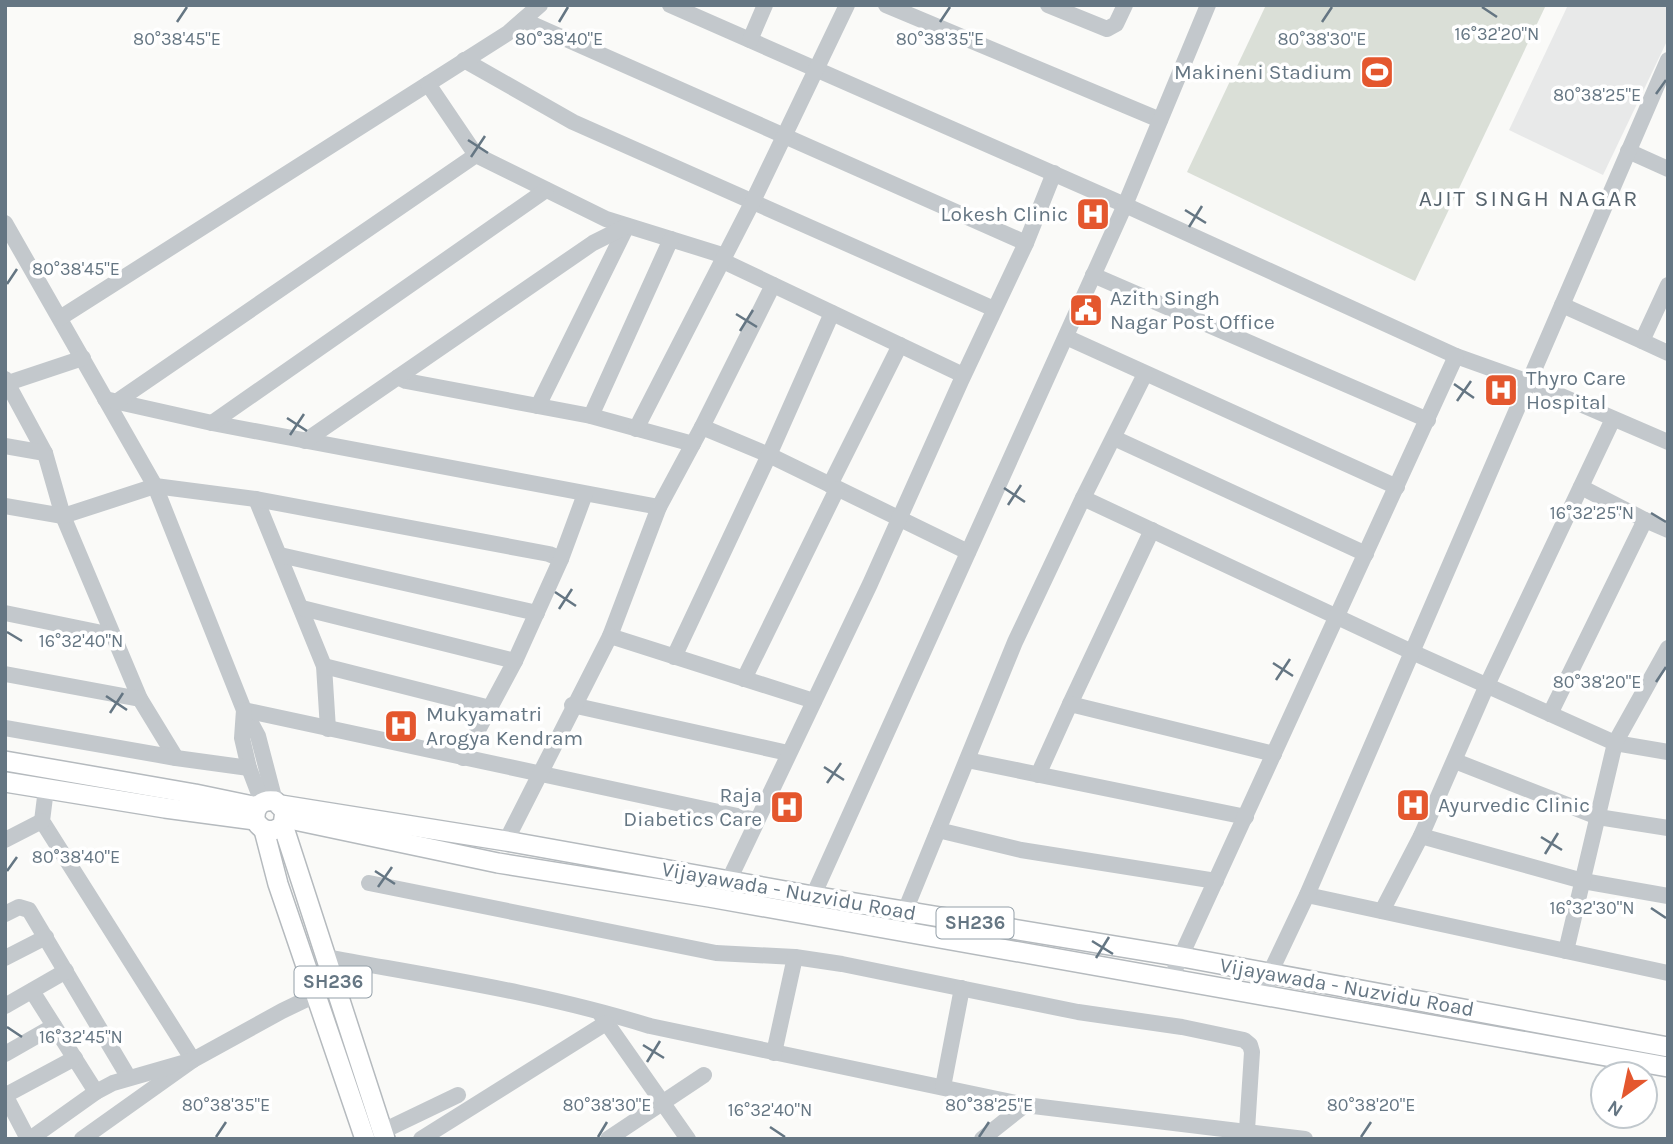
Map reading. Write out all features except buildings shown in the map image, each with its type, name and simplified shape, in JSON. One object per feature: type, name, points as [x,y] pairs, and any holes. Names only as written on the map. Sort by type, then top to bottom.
[{"type":"main road","name":"Vijayawada - Nuzvidu Road","points":[[5,761],[195,794],[270,814],[498,863],[709,897],[1668,1067]]},
{"type":"main road","name":"Vijayawada - Nuzvidu Road","points":[[5,782],[46,789],[506,841],[813,896],[1182,957],[1668,1047]]},
{"type":"main road","name":"SH236","points":[[270,814],[326,957],[325,990]]},
{"type":"main road","name":"SH236","points":[[270,814],[278,884],[325,990],[378,1136]]},
{"type":"street","points":[[60,318],[508,33],[540,5]]},
{"type":"street","points":[[750,40],[765,5]]},
{"type":"street","points":[[636,429],[753,201],[847,5]]},
{"type":"street","points":[[886,5],[1160,120]]},
{"type":"street","points":[[1048,5],[1107,29],[1116,24],[1125,5]]},
{"type":"street","points":[[813,896],[1125,205],[1208,5]]},
{"type":"street","points":[[676,6],[1054,173],[1456,356],[1529,382],[1668,442]]},
{"type":"street","points":[[523,20],[1026,243]]},
{"type":"street","points":[[464,60],[573,122],[995,309]]},
{"type":"street","points":[[1265,995],[1270,973],[1307,895],[1628,151],[1662,91],[1668,60]]},
{"type":"street","points":[[428,84],[476,156],[606,219],[724,258],[774,285],[963,375]]},
{"type":"street","points":[[1628,151],[1668,169]]},
{"type":"street","points":[[111,400],[476,156]]},
{"type":"street","points":[[729,880],[900,519],[963,375],[1026,243],[1054,173]]},
{"type":"street","points":[[212,423],[546,190]]},
{"type":"street","points":[[5,223],[83,358],[111,400],[155,486],[244,710],[258,736],[270,814]]},
{"type":"street","points":[[305,441],[593,243],[627,226]]},
{"type":"street","points":[[538,406],[627,226]]},
{"type":"street","points":[[591,416],[671,239]]},
{"type":"street","points":[[1093,275],[1428,420]]},
{"type":"street","points":[[506,841],[541,775],[572,705],[610,636],[659,507],[774,285]]},
{"type":"street","points":[[1642,341],[1668,285]]},
{"type":"street","points":[[1562,304],[1668,352]]},
{"type":"street","points":[[674,657],[769,456],[832,313]]},
{"type":"street","points":[[1066,337],[1397,487]]},
{"type":"street","points":[[744,679],[900,345]]},
{"type":"street","points":[[1171,978],[1456,356]]},
{"type":"street","points":[[83,358],[6,383],[45,453],[63,516],[140,699],[176,758]]},
{"type":"street","points":[[905,911],[1015,642],[1145,374]]},
{"type":"street","points":[[398,377],[406,381],[591,416],[693,444]]},
{"type":"street","points":[[111,400],[212,423],[659,507]]},
{"type":"street","points":[[1382,911],[1421,836],[1487,685],[1614,419]]},
{"type":"street","points":[[702,427],[769,456],[968,552]]},
{"type":"street","points":[[1114,438],[1366,554]]},
{"type":"street","points":[[5,446],[45,453]]},
{"type":"street","points":[[5,506],[63,516],[155,486],[256,499],[561,559]]},
{"type":"street","points":[[1581,488],[1668,530]]},
{"type":"street","points":[[463,758],[515,661],[561,559],[585,494]]},
{"type":"street","points":[[1083,498],[1412,652],[1615,743],[1668,752]]},
{"type":"street","points":[[256,499],[324,666],[328,729]]},
{"type":"street","points":[[1550,714],[1645,520]]},
{"type":"street","points":[[1038,775],[1152,530]]},
{"type":"street","points":[[279,555],[537,613]]},
{"type":"street","points":[[302,608],[515,661]]},
{"type":"street","points":[[5,613],[113,635]]},
{"type":"street","points":[[610,636],[814,701]]},
{"type":"street","points":[[1566,951],[1615,743],[1668,648]]},
{"type":"street","points":[[324,666],[490,708]]},
{"type":"street","points":[[5,674],[140,699]]},
{"type":"street","points":[[1070,704],[1275,754]]},
{"type":"street","points":[[572,705],[788,753]]},
{"type":"street","points":[[244,710],[756,820]]},
{"type":"street","points":[[244,710],[242,738],[249,768],[270,814]]},
{"type":"street","points":[[5,728],[249,768]]},
{"type":"street","points":[[967,760],[1245,817]]},
{"type":"street","points":[[1455,761],[1598,817],[1668,828]]},
{"type":"street","points":[[46,789],[42,821],[193,1060]]},
{"type":"street","points":[[5,840],[42,821]]},
{"type":"street","points":[[938,830],[1021,850],[1216,881]]},
{"type":"street","points":[[1421,836],[1583,881],[1668,895]]},
{"type":"street","points":[[369,883],[716,953],[795,957],[1078,1012],[1182,1027],[1248,1042],[1252,1052],[1247,1130]]},
{"type":"street","points":[[1307,895],[1668,973]]},
{"type":"street","points":[[5,914],[19,907],[26,908],[129,1078]]},
{"type":"street","points":[[5,958],[46,937]]},
{"type":"street","points":[[326,957],[527,993],[602,1016],[1025,1104],[1305,1139]]},
{"type":"street","points":[[774,1053],[795,957]]},
{"type":"street","points":[[5,1006],[66,971]]},
{"type":"street","points":[[943,1087],[962,988]]},
{"type":"street","points":[[82,1139],[193,1060],[325,990]]},
{"type":"street","points":[[32,991],[96,1092]]},
{"type":"street","points":[[602,1016],[688,1139]]},
{"type":"street","points":[[421,1139],[602,1016]]},
{"type":"street","points":[[5,1054],[54,1026]]},
{"type":"street","points":[[75,1058],[5,1095],[29,1139],[96,1092],[129,1078],[193,1060]]},
{"type":"street","points":[[608,1139],[704,1075]]},
{"type":"street","points":[[378,1136],[458,1096]]},
{"type":"street","points":[[982,1139],[1025,1104]]},
{"type":"shaded area","points":[[1266,5],[1546,5],[1415,281],[1187,172]]},
{"type":"shaded area","points":[[1568,5],[1668,5],[1668,39],[1603,175],[1509,130]]},
{"type":"place","name":"Makineni Stadium","points":[[1377,72]]},
{"type":"place","name":"Lokesh Clinic","points":[[1093,214]]},
{"type":"place","name":"Azith Singh Nagar Post Office","points":[[1086,310]]},
{"type":"place","name":"Thyro Care Hospital","points":[[1501,390]]},
{"type":"place","name":"Mukyamatri Arogya Kendram","points":[[401,726]]},
{"type":"place","name":"Ayurvedic Clinic","points":[[1413,805]]},
{"type":"place","name":"Raja Diabetics Care","points":[[787,807]]},
{"type":"district","name":"AJIT SINGH NAGAR","points":[[1529,198]]}]
